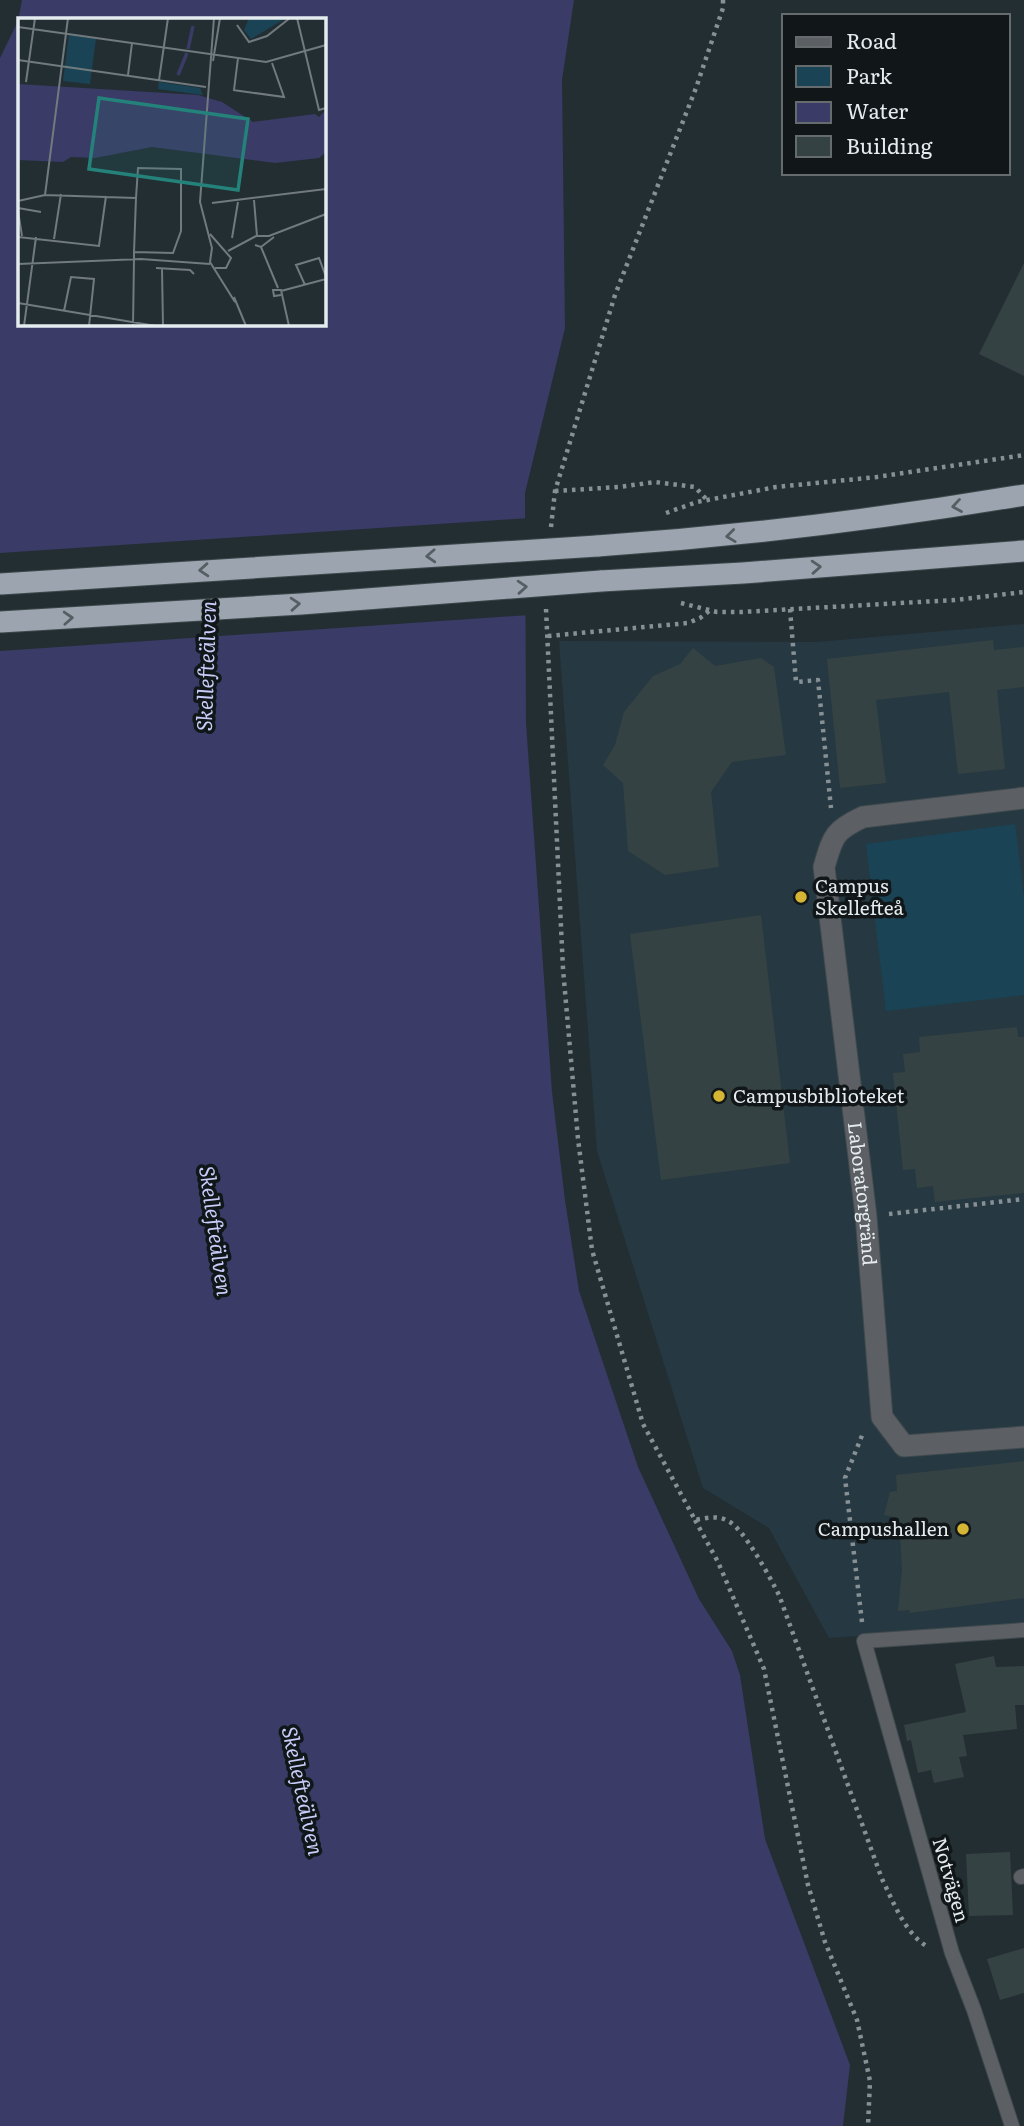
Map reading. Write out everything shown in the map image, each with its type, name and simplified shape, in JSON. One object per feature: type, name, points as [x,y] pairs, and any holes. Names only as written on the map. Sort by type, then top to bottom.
[{"type":"highway","points":[[0,584],[716,538],[857,521],[1024,495]]},
{"type":"highway","points":[[0,622],[301,604],[1023,551]]},
{"type":"street","points":[[833,836],[847,824],[863,817],[1024,798]]},
{"type":"street","name":"Laboratorgränd","points":[[833,836],[824,867],[866,1216],[882,1418]]},
{"type":"street","points":[[882,1418],[904,1446],[1024,1437]]},
{"type":"lane","points":[[864,1641],[1024,1630]]},
{"type":"lane","name":"Notvägen","points":[[864,1641],[952,1954],[974,2010],[1012,2126]]},
{"type":"path","points":[[550,537],[555,491],[615,295],[696,88],[723,8],[723,0]]},
{"type":"path","points":[[659,515],[707,500],[776,487],[877,477],[1024,455]]},
{"type":"path","points":[[555,491],[655,482],[695,487],[707,500]]},
{"type":"path","points":[[674,603],[717,612],[790,610],[955,600],[1024,592]]},
{"type":"path","points":[[546,605],[563,969],[578,1139],[592,1250],[643,1424],[718,1562],[764,1669],[808,1885],[825,1942],[856,2020],[870,2081],[868,2126]]},
{"type":"path","points":[[548,636],[688,624],[710,610]]},
{"type":"path","points":[[790,610],[796,682],[818,680],[833,836]]},
{"type":"path","points":[[866,1216],[1024,1199]]},
{"type":"path","points":[[864,1641],[845,1478],[866,1425],[882,1418]]},
{"type":"path","points":[[695,1520],[712,1517],[731,1521],[762,1562],[779,1595],[882,1879],[904,1922],[922,1943],[940,1953],[952,1954]]},
{"type":"shaded area","name":"Campus Skellefteå","points":[[1024,624],[1024,1624],[829,1638],[769,1528],[703,1488],[597,1151],[559,641],[817,642]]},
{"type":"green space","points":[[1015,824],[1024,897],[1024,995],[886,1011],[866,844]]},
{"type":"water","name":"Skellefteälven","points":[[22,0],[574,0],[562,80],[565,328],[525,493],[526,723],[552,1092],[565,1200],[579,1291],[638,1467],[699,1599],[732,1651],[740,1675],[765,1839],[850,2065],[843,2126],[0,2126],[0,58],[18,21],[18,326],[326,326],[326,18],[19,18]]},
{"type":"pier","points":[[529,518],[529,615],[0,651],[0,553]]},
{"type":"building","points":[[1024,263],[1024,376],[979,354]]},
{"type":"building","points":[[993,640],[994,650],[1024,647],[1024,687],[997,690],[1005,769],[958,774],[949,692],[876,700],[886,783],[840,788],[827,659]]},
{"type":"building","points":[[693,648],[715,666],[761,658],[774,667],[786,755],[732,762],[711,792],[719,867],[665,875],[628,851],[623,783],[603,765],[615,745],[624,712],[653,676],[680,664]]},
{"type":"building","points":[[761,915],[790,1163],[661,1180],[630,934]]},
{"type":"building","points":[[1017,1027],[1018,1037],[1024,1037],[1024,1193],[935,1202],[933,1186],[917,1188],[915,1169],[903,1170],[893,1073],[905,1072],[903,1054],[920,1052],[919,1037]]},
{"type":"building","name":"Campushallen","points":[[1024,1461],[1024,1598],[910,1613],[909,1610],[898,1611],[902,1570],[899,1518],[884,1515],[890,1492],[897,1491],[896,1475]]},
{"type":"building","points":[[994,1656],[996,1667],[1024,1666],[1024,1705],[1015,1705],[1017,1729],[963,1735],[967,1756],[959,1757],[964,1777],[934,1783],[931,1770],[918,1773],[911,1740],[907,1741],[904,1725],[966,1712],[955,1664]]},
{"type":"building","points":[[1010,1852],[1013,1915],[969,1916],[966,1854]]},
{"type":"building","points":[[1024,1948],[1024,1993],[1000,2000],[987,1959]]},
{"type":"place","name":"Campus Skellefteå","points":[[801,897]]},
{"type":"place","name":"Campusbiblioteket","points":[[719,1096]]},
{"type":"place","name":"Campushallen","points":[[963,1529]]}]
